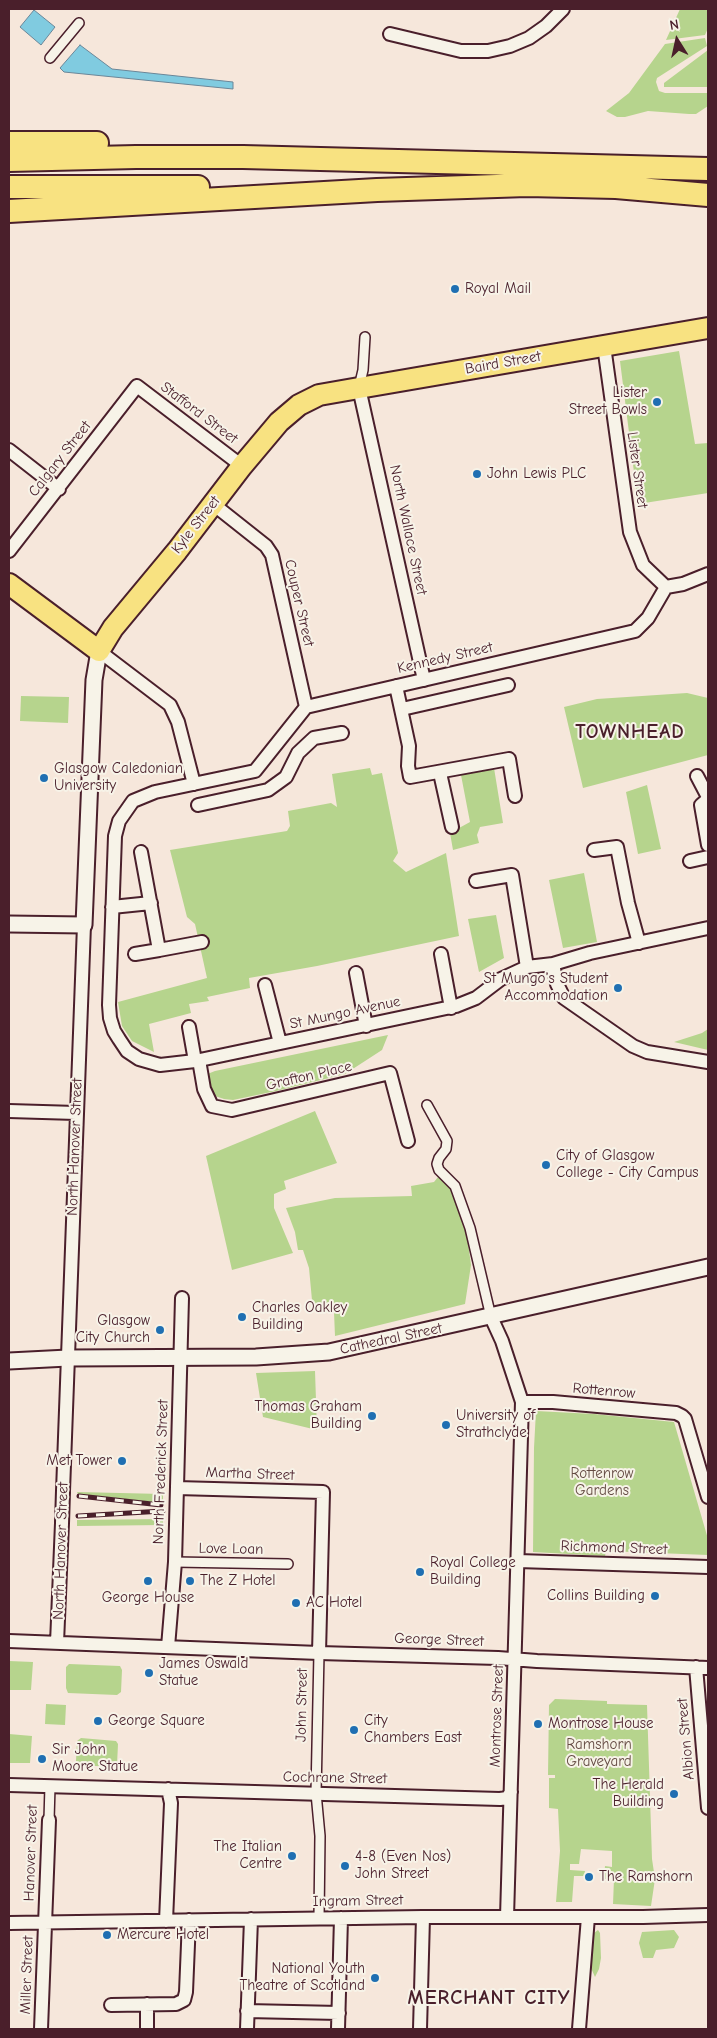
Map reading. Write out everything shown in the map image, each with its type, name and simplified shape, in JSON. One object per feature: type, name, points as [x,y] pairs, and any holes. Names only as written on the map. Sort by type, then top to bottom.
[{"type":"highway","points":[[9,143],[141,144],[348,159]]},
{"type":"highway","points":[[9,160],[136,157],[348,159],[708,169]]},
{"type":"highway","points":[[398,160],[708,180]]},
{"type":"highway","points":[[9,211],[377,190],[568,185],[708,195]]},
{"type":"highway","points":[[9,186],[377,190],[619,202],[708,210]]},
{"type":"main road","name":"Baird Street","points":[[299,405],[319,395],[360,394],[604,346],[708,328]]},
{"type":"main road","name":"Kyle Street","points":[[99,651],[113,628],[177,551],[242,466],[279,422],[299,405]]},
{"type":"main road","points":[[9,584],[99,651]]},
{"type":"street","points":[[390,34],[461,51],[488,51],[510,46],[529,38],[546,26],[563,9]]},
{"type":"street","points":[[50,58],[79,23]]},
{"type":"street","points":[[360,394],[365,337]]},
{"type":"street","name":"Lister Street","points":[[604,346],[630,532],[643,565],[666,587]]},
{"type":"street","name":"Stafford Street","points":[[137,386],[242,466]]},
{"type":"street","name":"Calgary Street","points":[[9,551],[59,489],[137,386]]},
{"type":"street","name":"North Wallace Street","points":[[360,394],[424,680]]},
{"type":"street","points":[[9,450],[59,489]]},
{"type":"street","name":"Couper Street","points":[[213,504],[266,546],[272,555],[306,707]]},
{"type":"street","points":[[666,587],[683,584],[708,574]]},
{"type":"street","name":"Kennedy Street","points":[[306,707],[635,631],[648,618],[666,587]]},
{"type":"street","points":[[99,651],[170,705],[178,722],[194,784],[255,770],[306,707]]},
{"type":"street","name":"North Hanover Street","points":[[57,1643],[94,680],[99,651]]},
{"type":"street","points":[[396,686],[409,746],[408,766],[410,777],[509,760],[515,796]]},
{"type":"street","points":[[402,709],[508,686]]},
{"type":"street","points":[[198,805],[268,790],[286,777],[298,753],[314,738],[342,733]]},
{"type":"street","points":[[282,739],[298,753]]},
{"type":"street","points":[[440,773],[452,827]]},
{"type":"street","points":[[697,776],[708,798],[701,805],[708,845]]},
{"type":"street","name":"St Mungo Avenue","points":[[194,784],[147,795],[133,801],[119,821],[115,836],[109,1005],[114,1030],[128,1051],[145,1061],[160,1065],[197,1061],[451,1008],[476,998],[501,979],[527,967],[553,964],[572,957],[708,928]]},
{"type":"street","points":[[594,850],[617,847],[628,903],[639,943]]},
{"type":"street","points":[[141,852],[159,950]]},
{"type":"street","points":[[690,861],[708,857]]},
{"type":"street","points":[[476,881],[512,875],[527,967]]},
{"type":"street","points":[[112,907],[151,902]]},
{"type":"street","points":[[9,924],[84,925]]},
{"type":"street","points":[[135,954],[202,942]]},
{"type":"street","points":[[441,954],[451,1008]]},
{"type":"street","points":[[553,964],[557,984],[564,998],[633,1046],[647,1052],[708,1062]]},
{"type":"street","points":[[356,972],[366,1026]]},
{"type":"street","points":[[265,985],[280,1043]]},
{"type":"street","points":[[189,1027],[197,1061]]},
{"type":"street","name":"Grafton Place","points":[[197,1061],[204,1089],[212,1106],[232,1110],[390,1073],[408,1141]]},
{"type":"street","points":[[427,1105],[447,1142],[446,1149],[437,1164],[439,1170],[455,1186],[466,1215],[491,1317]]},
{"type":"street","points":[[9,1111],[76,1113]]},
{"type":"street","name":"Cathedral Street","points":[[9,1361],[68,1358],[256,1357],[325,1352],[491,1317],[708,1267]]},
{"type":"street","name":"North Frederick Street","points":[[168,1647],[175,1562],[182,1298]]},
{"type":"street","name":"Montrose Street","points":[[491,1317],[502,1341],[522,1402],[516,1659],[505,1796],[510,1818],[508,1917]]},
{"type":"street","name":"Rottenrow","points":[[522,1402],[553,1402],[682,1416],[685,1419],[708,1497]]},
{"type":"street","name":"Martha Street","points":[[177,1488],[323,1492]]},
{"type":"street","name":"John Street","points":[[319,1918],[320,1836],[316,1793],[323,1492]]},
{"type":"street","name":"Richmond Street","points":[[518,1561],[708,1567]]},
{"type":"street","name":"Love Loan","points":[[175,1562],[288,1564]]},
{"type":"street","points":[[9,1641],[168,1647]]},
{"type":"street","name":"George Street","points":[[168,1647],[516,1659],[702,1668]]},
{"type":"street","name":"Albion Street","points":[[702,1668],[708,1808]]},
{"type":"street","points":[[9,1785],[168,1789],[171,1803],[166,1920]]},
{"type":"street","name":"Hanover Street","points":[[45,1922],[50,1786]]},
{"type":"street","name":"Cochrane Street","points":[[168,1789],[505,1796]]},
{"type":"street","name":"Ingram Street","points":[[9,1923],[708,1915]]},
{"type":"street","points":[[580,2029],[588,1916]]},
{"type":"street","points":[[420,2029],[422,1917]]},
{"type":"street","points":[[338,2029],[341,1918]]},
{"type":"street","points":[[247,2029],[251,1919]]},
{"type":"street","points":[[111,2005],[176,2004],[186,1997],[188,1920]]},
{"type":"street","name":"Miller Street","points":[[41,2029],[45,1922]]},
{"type":"street","points":[[147,2004],[148,2029]]},
{"type":"street","points":[[248,2010],[338,2013]]},
{"type":"green space","points":[[680,9],[708,9],[708,28],[705,35],[666,40]]},
{"type":"green space","points":[[705,38],[707,46],[657,78],[656,82],[659,91],[665,93],[708,93],[708,106],[696,114],[648,111],[625,117],[617,117],[606,111],[629,93],[665,44]]},
{"type":"green space","points":[[708,50],[708,87],[664,87],[664,83]]},
{"type":"green space","name":"Lister Street Bowls","points":[[679,351],[695,444],[708,443],[708,493],[638,504],[620,361]]},
{"type":"green space","points":[[687,693],[708,698],[708,755],[583,788],[564,707],[597,699]]},
{"type":"green space","points":[[21,696],[69,697],[68,723],[20,721]]},
{"type":"green space","points":[[370,768],[372,775],[382,773],[398,853],[393,861],[406,872],[446,853],[459,936],[317,966],[249,978],[250,988],[207,997],[209,1001],[189,1004],[191,1013],[149,1024],[154,1052],[132,1041],[122,1026],[118,1002],[207,978],[195,924],[187,917],[170,850],[287,831],[290,826],[288,811],[331,803],[337,807],[332,774]]},
{"type":"green space","points":[[494,768],[503,823],[480,827],[477,835],[479,843],[453,850],[450,833],[470,822],[461,775]]},
{"type":"green space","points":[[647,785],[661,849],[638,854],[626,792]]},
{"type":"green space","points":[[584,873],[597,942],[563,948],[549,880]]},
{"type":"green space","points":[[496,915],[504,958],[479,972],[468,919]]},
{"type":"green space","points":[[708,1029],[708,1050],[674,1042],[702,1033]]},
{"type":"green space","points":[[388,1035],[382,1050],[345,1074],[276,1091],[233,1100],[224,1099],[215,1096],[205,1075],[215,1071]]},
{"type":"green space","points":[[315,1111],[337,1163],[284,1181],[286,1189],[274,1194],[274,1208],[293,1253],[232,1270],[206,1156]]},
{"type":"green space","points":[[438,1177],[450,1185],[466,1228],[471,1265],[465,1304],[335,1336],[334,1312],[313,1311],[309,1268],[303,1250],[298,1250],[295,1232],[286,1208],[335,1198],[412,1196],[411,1186],[434,1182]]},
{"type":"green space","points":[[315,1371],[317,1430],[263,1417],[256,1373]]},
{"type":"green space","name":"Rottenrow Gardens","points":[[536,1411],[594,1414],[674,1422],[708,1539],[708,1555],[606,1551],[605,1556],[533,1552]]},
{"type":"green space","points":[[77,1492],[163,1494],[163,1503],[78,1494]]},
{"type":"green space","points":[[163,1519],[163,1525],[77,1526],[77,1520]]},
{"type":"green space","points":[[9,1661],[33,1662],[31,1690],[9,1690]]},
{"type":"green space","points":[[69,1664],[120,1666],[122,1670],[121,1692],[117,1695],[68,1693],[66,1688],[66,1667]]},
{"type":"green space","name":"Ramshorn Graveyard","points":[[555,1699],[607,1701],[607,1704],[647,1705],[652,1859],[655,1879],[651,1906],[613,1904],[614,1879],[604,1879],[605,1866],[612,1867],[612,1851],[581,1849],[579,1864],[570,1864],[570,1870],[585,1871],[584,1876],[574,1876],[572,1902],[556,1902],[560,1851],[558,1809],[549,1808],[549,1778],[555,1778],[555,1775],[548,1775],[549,1705]]},
{"type":"green space","points":[[46,1704],[66,1705],[65,1725],[45,1724]]},
{"type":"green space","points":[[9,1734],[32,1736],[30,1763],[9,1763]]},
{"type":"green space","points":[[81,1738],[116,1741],[118,1744],[117,1765],[114,1767],[78,1765],[76,1761],[77,1741]]},
{"type":"green space","points":[[598,1930],[600,1933],[601,1958],[595,1977],[591,1968],[591,1954],[594,1933]]},
{"type":"green space","points":[[674,1930],[679,1937],[674,1948],[656,1950],[653,1958],[643,1958],[639,1943],[642,1932]]},
{"type":"water","points":[[34,10],[55,27],[41,45],[20,27]]},
{"type":"water","points":[[80,45],[112,69],[233,82],[233,89],[64,72],[60,68]]},
{"type":"railway","points":[[79,1496],[161,1505]]},
{"type":"railway","points":[[78,1516],[163,1511]]},
{"type":"place","name":"Royal Mail","points":[[455,289]]},
{"type":"place","name":"Lister Street Bowls","points":[[657,402]]},
{"type":"place","name":"John Lewis PLC","points":[[477,474]]},
{"type":"place","name":"Glasgow Caledonian University","points":[[44,778]]},
{"type":"place","name":"St Mungo's Student Accommodation","points":[[618,988]]},
{"type":"place","name":"City of Glasgow College - City Campus","points":[[546,1165]]},
{"type":"place","name":"Charles Oakley Building","points":[[242,1317]]},
{"type":"place","name":"Glasgow City Church","points":[[160,1330]]},
{"type":"place","name":"Thomas Graham Building","points":[[372,1416]]},
{"type":"place","name":"University of Strathclyde","points":[[446,1425]]},
{"type":"place","name":"Met Tower","points":[[122,1461]]},
{"type":"place","name":"Royal College Building","points":[[420,1572]]},
{"type":"place","name":"George House","points":[[148,1581]]},
{"type":"place","name":"The Z Hotel","points":[[190,1581]]},
{"type":"place","name":"Collins Building","points":[[655,1596]]},
{"type":"place","name":"AC Hotel","points":[[296,1603]]},
{"type":"place","name":"James Oswald Statue","points":[[149,1673]]},
{"type":"place","name":"George Square","points":[[98,1721]]},
{"type":"place","name":"Montrose House","points":[[538,1724]]},
{"type":"place","name":"City Chambers East","points":[[354,1730]]},
{"type":"place","name":"Sir John Moore Statue","points":[[42,1759]]},
{"type":"place","name":"The Herald Building","points":[[674,1794]]},
{"type":"place","name":"The Italian Centre","points":[[292,1856]]},
{"type":"place","name":"4-8 (Even Nos) John Street","points":[[345,1866]]},
{"type":"place","name":"The Ramshorn","points":[[589,1877]]},
{"type":"place","name":"Mercure Hotel","points":[[107,1935]]},
{"type":"place","name":"National Youth Theatre of Scotland","points":[[375,1978]]},
{"type":"district","name":"TOWNHEAD","points":[[630,732]]},
{"type":"district","name":"MERCHANT CITY","points":[[489,1998]]}]
